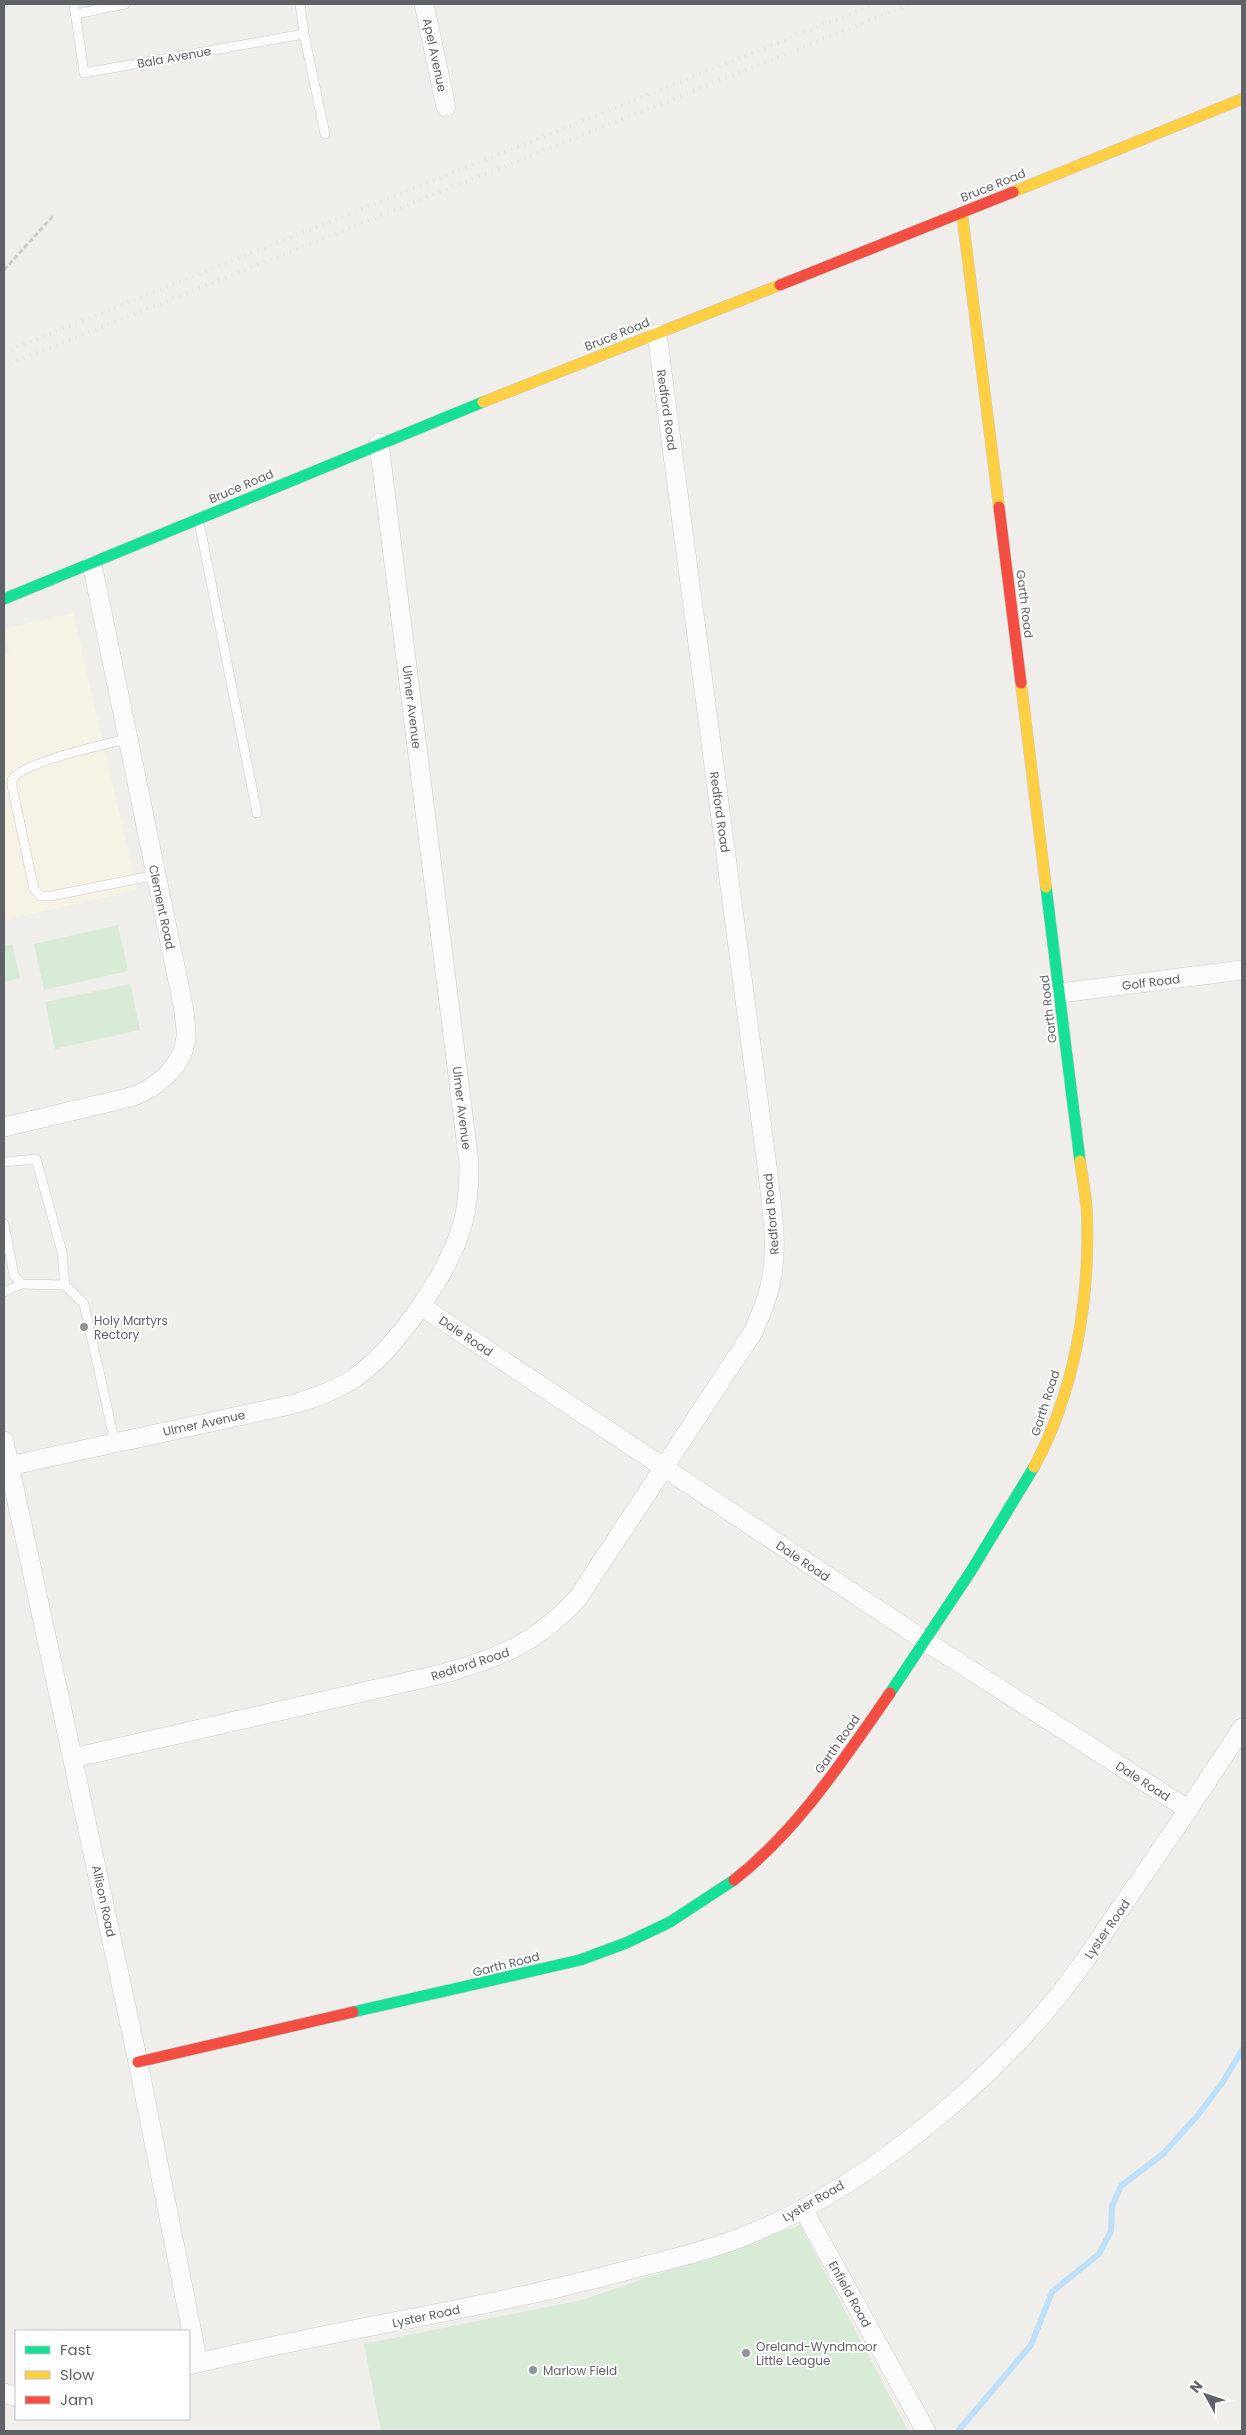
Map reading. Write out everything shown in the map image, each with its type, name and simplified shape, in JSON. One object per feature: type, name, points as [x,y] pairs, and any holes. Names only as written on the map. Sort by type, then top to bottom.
[{"type":"street","name":"Apel Avenue","points":[[424,4],[446,107]]},
{"type":"street","name":"Bruce Road","points":[[4,599],[379,443],[962,213],[1242,99]]},
{"type":"street","name":"Garth Road","points":[[138,2062],[580,1960],[619,1947],[681,1916],[751,1867],[782,1838],[811,1805],[925,1642],[1032,1474],[1062,1402],[1073,1361],[1086,1273],[1086,1214],[962,213]]},
{"type":"street","name":"Redford Road","points":[[73,1758],[442,1674],[497,1657],[519,1647],[560,1617],[578,1598],[753,1332],[771,1283],[774,1260],[774,1231],[767,1164],[657,334]]},
{"type":"street","name":"Ulmer Avenue","points":[[6,1466],[294,1404],[329,1391],[353,1379],[386,1349],[421,1306],[449,1257],[462,1227],[468,1193],[469,1162],[379,443]]},
{"type":"street","name":"Clement Road","points":[[4,1127],[149,1091],[176,1063],[183,1051],[186,1036],[184,1010],[92,564]]},
{"type":"street","name":"Golf Road","points":[[1060,993],[1242,970]]},
{"type":"street","name":"Dale Road","points":[[421,1306],[925,1642],[1189,1810]]},
{"type":"street","name":"Allison Road","points":[[4,1441],[6,1466],[73,1758],[138,2062],[188,2330]]},
{"type":"street","name":"Lyster Road","points":[[194,2364],[585,2282],[702,2251],[753,2233],[803,2209],[868,2169],[907,2140],[949,2107],[1023,2037],[1078,1970],[1189,1810],[1242,1728]]},
{"type":"street","name":"Enfield Road","points":[[803,2209],[926,2431]]},
{"type":"street","name":"Allison Road","points":[[190,2342],[194,2364]]},
{"type":"lane","name":"Bala Avenue","points":[[74,4],[84,73],[304,34]]},
{"type":"lane","points":[[76,14],[125,4]]},
{"type":"lane","points":[[300,4],[304,34],[325,134]]},
{"type":"lane","points":[[199,519],[257,813]]},
{"type":"lane","points":[[128,739],[71,753],[19,772],[12,780],[12,786],[34,889],[40,896],[51,896],[156,875]]},
{"type":"lane","points":[[4,1162],[36,1159],[62,1252],[65,1285],[84,1304],[115,1443]]},
{"type":"lane","points":[[4,1224],[14,1275],[21,1284]]},
{"type":"lane","points":[[4,1292],[21,1284],[65,1285]]},
{"type":"path","points":[[4,270],[53,216]]},
{"type":"shaded area","points":[[73,613],[137,890],[4,920],[4,655],[9,654],[4,629]]},
{"type":"green space","points":[[118,925],[128,971],[44,990],[34,944]]},
{"type":"green space","points":[[12,944],[20,978],[4,982],[4,946]]},
{"type":"green space","points":[[130,984],[140,1030],[55,1049],[45,1002]]},
{"type":"green space","name":"Marlow Field","points":[[800,2225],[908,2431],[381,2431],[364,2344],[582,2300]]},
{"type":"waterway","points":[[958,2431],[1031,2345],[1052,2292],[1099,2254],[1111,2231],[1112,2206],[1121,2186],[1163,2154],[1198,2115],[1223,2082],[1242,2050]]},
{"type":"railway","points":[[4,352],[875,4]]},
{"type":"railway","points":[[4,366],[911,4]]},
{"type":"traffic: fast","points":[[4,599],[483,402]]},
{"type":"traffic: fast","points":[[1046,887],[1080,1161]]},
{"type":"traffic: fast","points":[[890,1693],[971,1571],[1034,1467]]},
{"type":"traffic: fast","points":[[353,2012],[580,1960],[626,1943],[670,1922],[734,1880]]},
{"type":"traffic: slow","points":[[1013,192],[1242,99]]},
{"type":"traffic: slow","points":[[962,213],[999,507]]},
{"type":"traffic: slow","points":[[483,402],[780,285]]},
{"type":"traffic: slow","points":[[1021,683],[1046,887]]},
{"type":"traffic: slow","points":[[1034,1467],[1048,1438],[1070,1376],[1082,1312],[1086,1279],[1087,1214],[1080,1161]]},
{"type":"traffic: jam","points":[[780,285],[1013,192]]},
{"type":"traffic: jam","points":[[999,507],[1021,683]]},
{"type":"traffic: jam","points":[[734,1880],[779,1839],[800,1816],[837,1768],[890,1693]]},
{"type":"traffic: jam","points":[[138,2062],[353,2012]]},
{"type":"place","name":"Holy Martyrs Rectory","points":[[84,1327]]},
{"type":"place","name":"Oreland-Wyndmoor Little League","points":[[746,2353]]},
{"type":"place","name":"Marlow Field","points":[[533,2370]]}]
